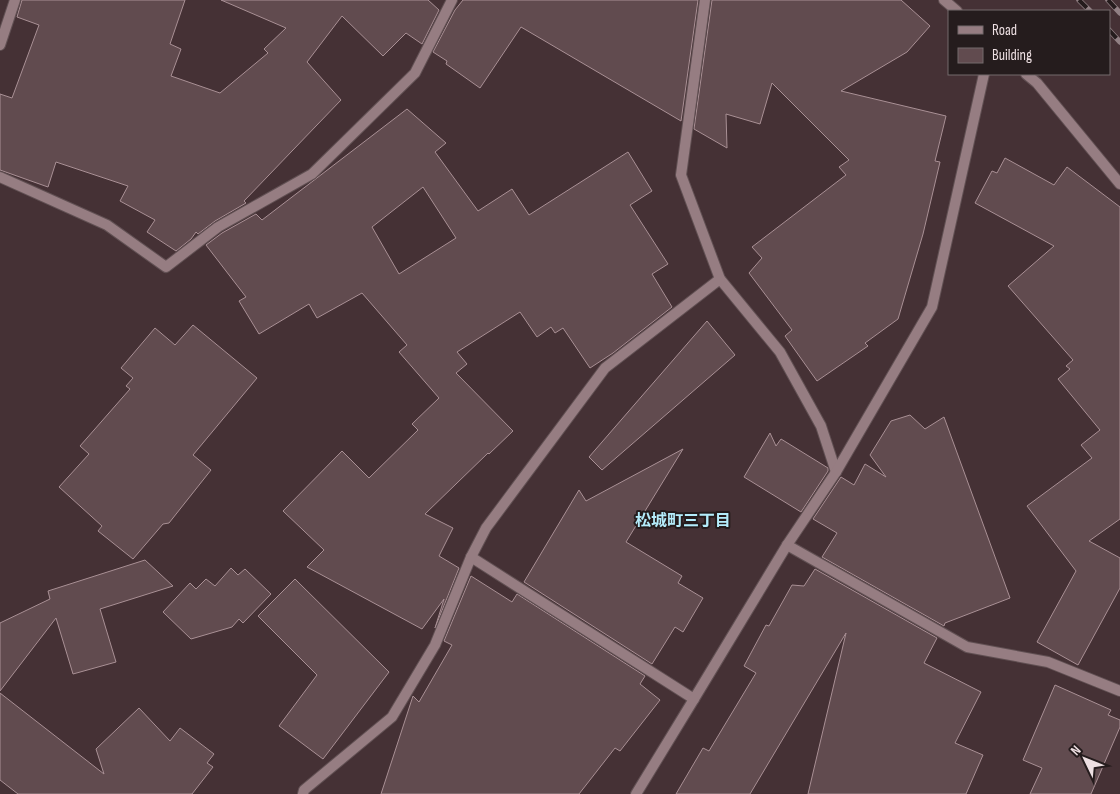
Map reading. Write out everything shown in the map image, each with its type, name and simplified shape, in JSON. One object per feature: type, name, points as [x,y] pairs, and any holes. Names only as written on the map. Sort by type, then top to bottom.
[{"type":"street","points":[[0,45],[16,0]]},
{"type":"street","points":[[0,177],[107,225],[166,268],[218,227],[312,174],[414,73],[452,0]]},
{"type":"street","points":[[705,0],[681,174],[720,279],[780,352],[821,426],[836,472]]},
{"type":"street","points":[[944,0],[956,10]]},
{"type":"street","points":[[636,794],[787,545],[836,472],[932,307],[984,75]]},
{"type":"street","points":[[1027,75],[1037,83],[1120,184]]},
{"type":"street","points":[[303,794],[304,790],[392,717],[435,645],[471,557],[486,528],[606,368],[720,279]]},
{"type":"street","points":[[787,545],[967,647],[1048,662],[1120,691]]},
{"type":"street","points":[[471,557],[694,699]]},
{"type":"building","points":[[22,0],[185,0],[170,44],[181,49],[171,76],[220,93],[268,53],[264,49],[286,28],[221,0],[428,0],[439,10],[422,44],[406,33],[383,56],[342,16],[307,62],[341,100],[244,201],[246,203],[215,221],[198,234],[196,232],[191,239],[176,251],[147,232],[155,220],[120,201],[128,186],[56,162],[48,187],[0,170],[0,94],[12,98],[39,25],[17,17]]},
{"type":"building","points":[[463,0],[698,0],[681,121],[521,27],[480,88],[446,64],[447,61],[433,52],[455,10]]},
{"type":"building","points":[[712,0],[901,0],[930,26],[907,52],[841,91],[946,116],[935,161],[940,162],[923,234],[898,319],[865,343],[868,346],[817,381],[785,336],[792,330],[749,273],[762,258],[752,247],[846,175],[839,167],[849,160],[772,83],[760,124],[726,114],[727,148],[694,129]]},
{"type":"building","points":[[407,109],[446,143],[435,152],[478,211],[512,189],[529,215],[628,152],[652,191],[630,205],[668,264],[652,274],[672,307],[613,353],[590,368],[563,328],[555,333],[551,327],[537,337],[520,312],[457,352],[467,364],[456,373],[513,431],[425,514],[453,528],[439,556],[459,568],[435,628],[444,599],[422,629],[307,567],[324,550],[283,511],[342,451],[369,478],[418,430],[412,424],[439,398],[399,352],[407,345],[362,293],[317,318],[309,304],[259,334],[239,301],[246,297],[206,245],[222,233],[256,214],[262,220]],"holes":[[[423,187],[456,238],[399,274],[372,227]]]},
{"type":"building","points":[[1005,158],[1054,185],[1067,167],[1120,207],[1120,519],[1089,541],[1120,558],[1120,588],[1078,665],[1037,642],[1076,571],[1027,506],[1092,458],[1081,445],[1100,430],[1058,379],[1070,369],[1066,366],[1073,360],[1008,286],[1054,246],[975,203],[992,171],[997,173]]},
{"type":"building","points":[[707,321],[735,355],[602,470],[589,457]]},
{"type":"building","points":[[193,325],[257,378],[193,455],[211,470],[169,523],[163,524],[133,559],[98,531],[102,526],[59,487],[89,454],[80,446],[130,389],[126,386],[133,378],[121,368],[155,328],[175,345]]},
{"type":"building","points":[[910,415],[925,429],[944,417],[1010,598],[945,623],[944,626],[822,557],[837,533],[813,519],[841,477],[854,485],[865,464],[886,477],[870,455],[891,421]]},
{"type":"building","points":[[770,433],[776,446],[781,439],[828,468],[828,471],[801,512],[744,477]]},
{"type":"building","points":[[683,449],[626,542],[682,576],[678,583],[703,598],[683,632],[675,627],[652,664],[524,582],[579,490],[586,501]]},
{"type":"building","points":[[145,560],[173,586],[100,609],[116,662],[73,674],[56,618],[0,691],[0,623],[50,599],[48,591]]},
{"type":"building","points":[[231,568],[238,575],[245,569],[271,594],[243,623],[239,619],[232,627],[191,639],[163,612],[190,583],[196,589],[206,579],[215,586]]},
{"type":"building","points":[[815,569],[937,638],[924,663],[981,692],[955,743],[983,755],[966,794],[808,794],[846,633],[750,794],[676,794],[703,748],[709,751],[756,673],[744,666],[766,625],[769,626],[792,585],[804,586]]},
{"type":"building","points":[[471,576],[512,602],[517,594],[645,676],[640,684],[660,700],[620,751],[615,748],[579,794],[381,794],[413,696],[419,702],[452,645],[444,641]]},
{"type":"building","points":[[295,579],[389,672],[323,759],[279,726],[317,675],[258,616]]},
{"type":"building","points":[[1055,685],[1111,710],[1108,715],[1120,720],[1120,727],[1091,794],[1030,794],[1042,768],[1023,760]]},
{"type":"building","points":[[0,693],[104,774],[96,749],[139,708],[170,741],[180,728],[214,754],[207,763],[213,767],[192,794],[18,794],[0,780]]},
{"type":"railway","points":[[1079,0],[1089,10]]},
{"type":"railway","points":[[1108,0],[1120,13]]},
{"type":"railway","points":[[1110,31],[1120,42]]},
{"type":"district","name":"松城町三丁目","points":[[683,520]]}]
